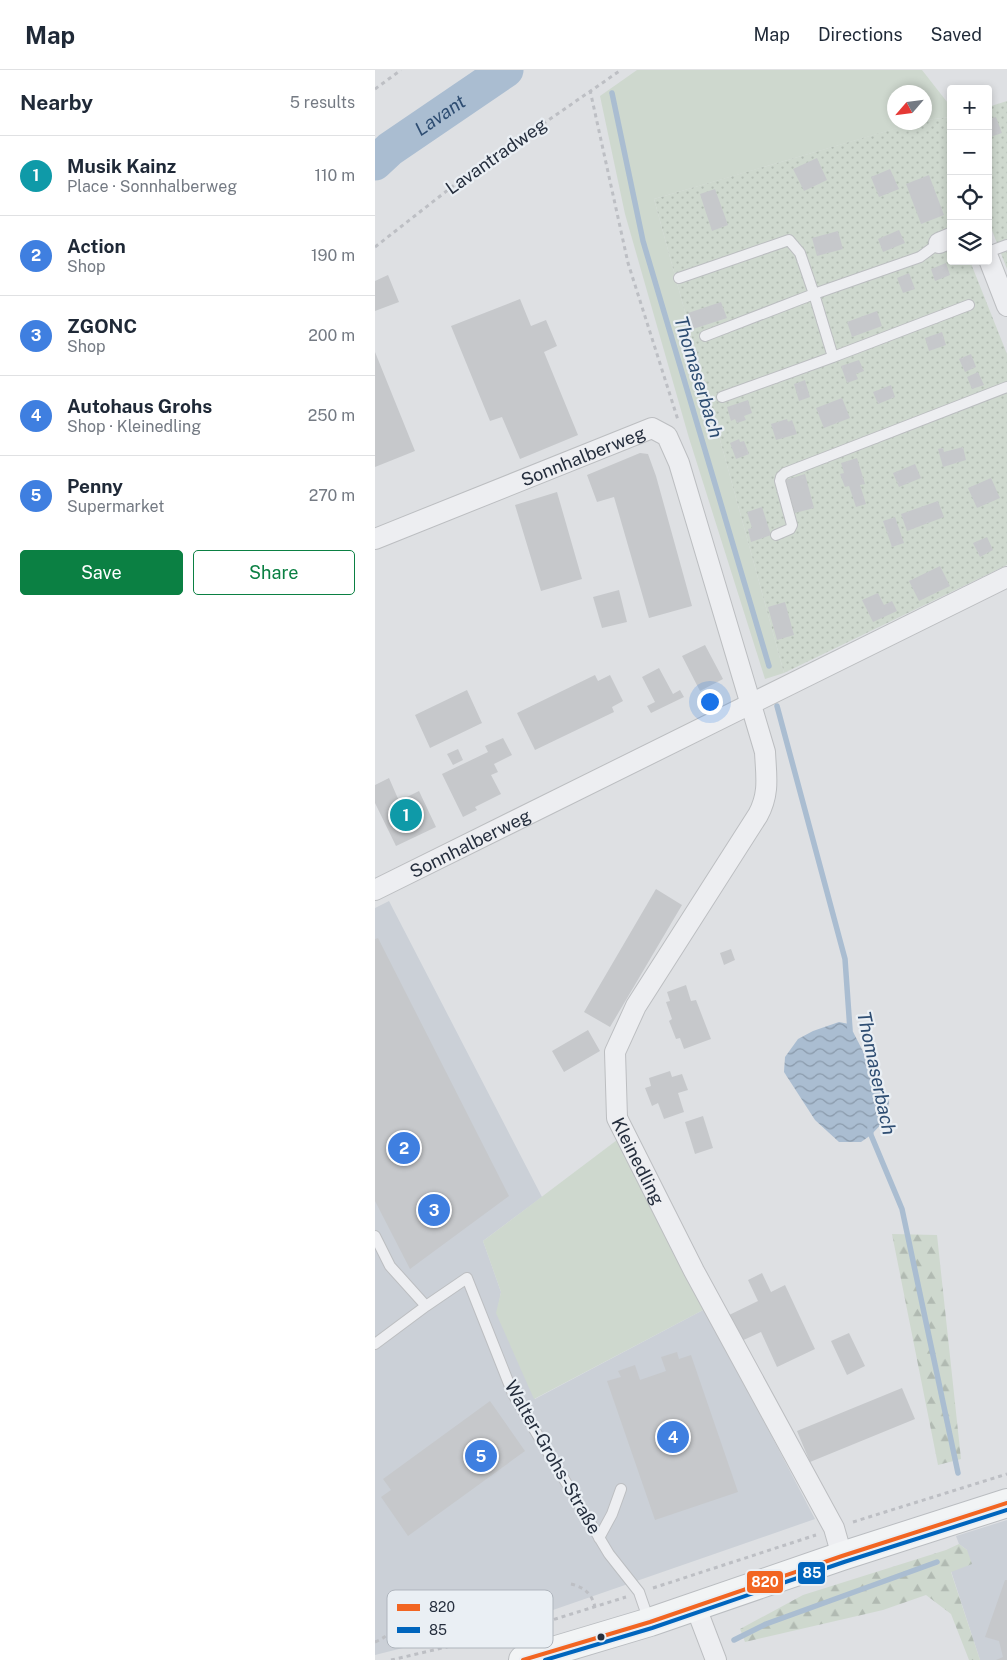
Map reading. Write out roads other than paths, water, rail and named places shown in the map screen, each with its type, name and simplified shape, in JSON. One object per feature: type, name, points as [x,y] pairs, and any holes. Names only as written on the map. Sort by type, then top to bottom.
[{"type":"main road","points":[[523,1660],[650,1622],[842,1556],[1007,1504]]},
{"type":"street","points":[[991,265],[1007,306]]},
{"type":"street","name":"Sonnhalberweg","points":[[375,539],[652,428],[667,436],[679,463],[750,705]]},
{"type":"street","name":"Sonnhalberweg","points":[[376,886],[750,705],[1007,577]]},
{"type":"street","name":"Kleinedling","points":[[750,705],[765,752],[765,802],[759,815],[636,1006],[615,1052],[617,1118],[694,1271],[834,1528],[842,1556]]},
{"type":"street","points":[[695,1605],[716,1660]]},
{"type":"lane","points":[[679,278],[789,240],[800,253],[833,357]]},
{"type":"lane","points":[[705,336],[814,294],[920,257],[945,241]]},
{"type":"lane","points":[[992,251],[1007,245]]},
{"type":"lane","points":[[722,397],[969,305]]},
{"type":"lane","points":[[776,535],[790,529],[792,525],[780,481],[781,477],[788,471],[1007,387]]},
{"type":"lane","points":[[375,1236],[391,1266],[426,1306]]},
{"type":"lane","name":"Walter-Grohs-Straße","points":[[375,1344],[467,1278],[513,1394],[609,1554],[639,1592],[650,1622]]},
{"type":"lane","points":[[599,1538],[612,1514],[621,1489]]},
{"type":"water","points":[[839,1022],[849,1024],[889,1102],[886,1119],[871,1135],[861,1142],[839,1142],[815,1120],[784,1072],[785,1057],[798,1039],[813,1031]]},
{"type":"waterway","name":"Lavant","points":[[375,163],[390,149],[506,70]]},
{"type":"waterway","name":"Thomaserbach","points":[[612,93],[643,241],[769,666]]},
{"type":"waterway","name":"Thomaserbach","points":[[777,706],[845,959],[850,1030]]},
{"type":"waterway","name":"Thomaserbach","points":[[870,1128],[871,1135],[902,1209],[958,1473]]},
{"type":"waterway","name":"Thomaserbach","points":[[734,1640],[766,1624],[937,1562]]},
{"type":"place","name":"Musik Kainz","points":[[406,815]]},
{"type":"place","name":"Action","points":[[404,1148]]},
{"type":"place","name":"ZGONC","points":[[434,1210]]},
{"type":"place","name":"Autohaus Grohs","points":[[673,1437]]},
{"type":"place","name":"Penny","points":[[481,1456]]}]
